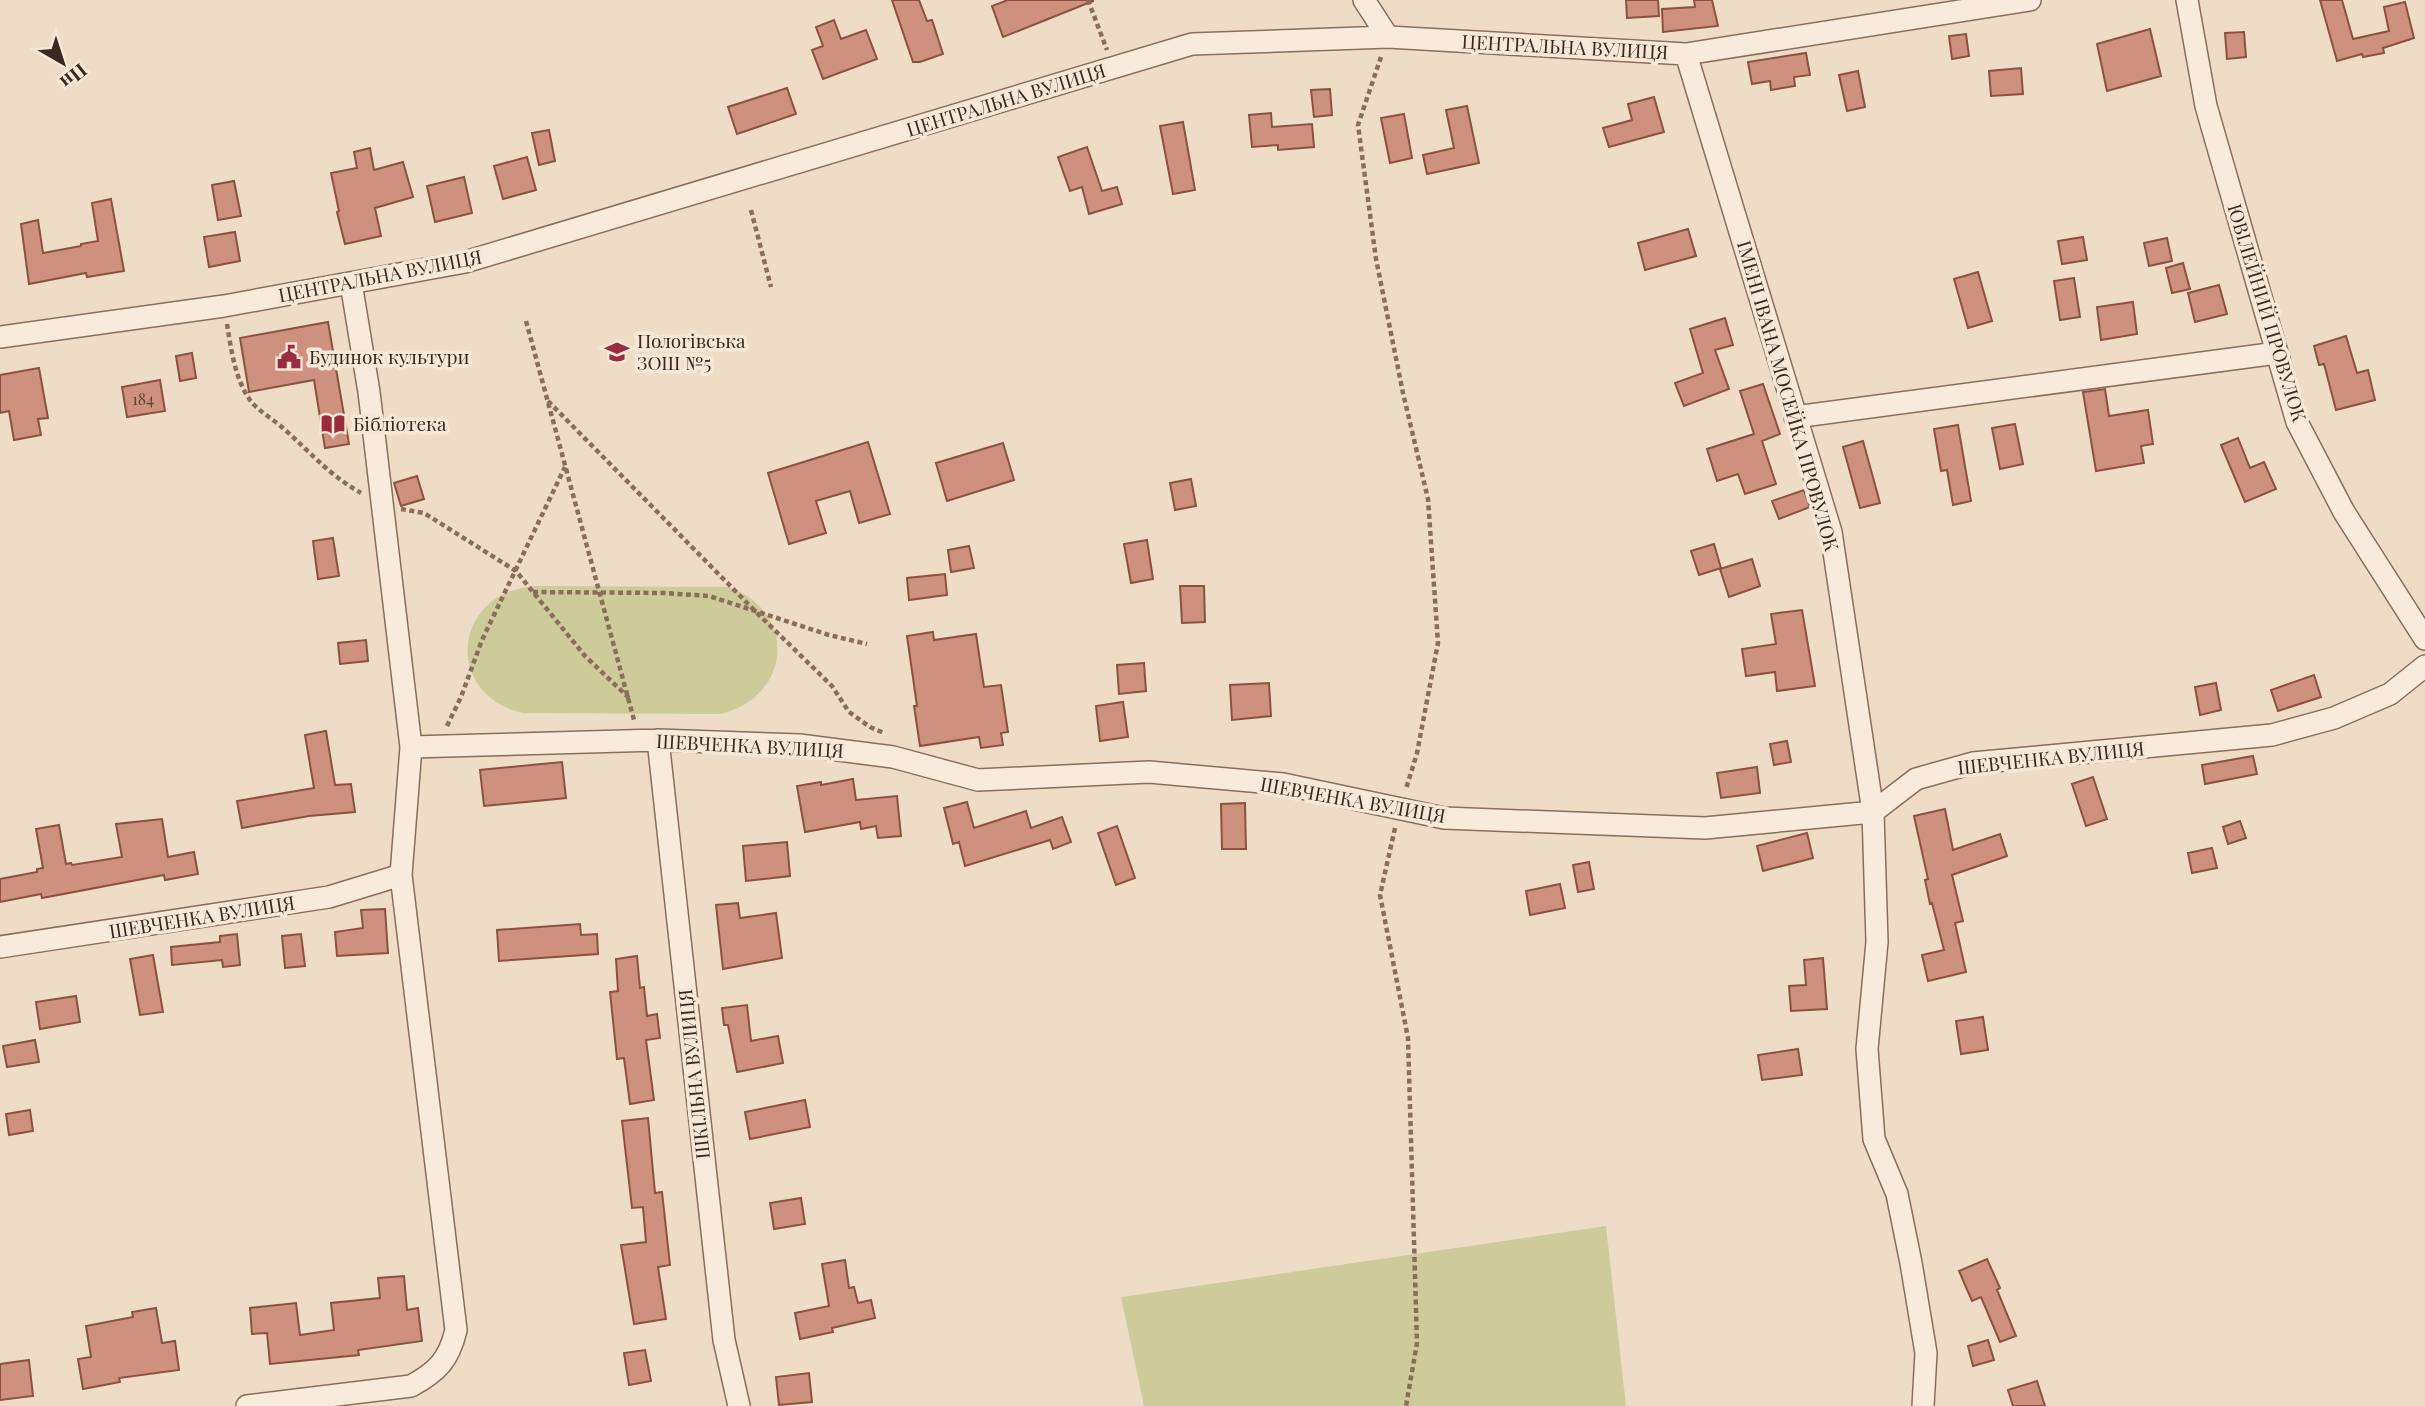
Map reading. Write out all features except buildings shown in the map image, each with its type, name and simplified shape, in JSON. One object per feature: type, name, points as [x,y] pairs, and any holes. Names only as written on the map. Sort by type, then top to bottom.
[{"type":"street","points":[[1364,0],[1388,37]]},
{"type":"street","name":"ЦЕНТРАЛЬНА ВУЛИЦЯ","points":[[0,337],[224,306],[465,262],[1192,44],[1388,37],[1686,54],[2030,0]]},
{"type":"street","name":"ЮВІЛЕЙНИЙ ПРОВУЛОК","points":[[2188,0],[2206,106],[2297,422],[2344,512],[2425,639]]},
{"type":"street","name":"ІМЕНІ ІВАНА МОСЕЙКА ПРОВУЛОК","points":[[1686,54],[1831,532],[1873,812],[1877,942],[1867,1049],[1874,1139],[1897,1194],[1911,1264],[1926,1353],[1923,1406]]},
{"type":"street","points":[[247,1406],[341,1400],[411,1386],[428,1377],[443,1362],[452,1349],[456,1331],[401,875],[411,747],[369,392],[351,282]]},
{"type":"street","points":[[1795,417],[2277,353]]},
{"type":"street","name":"ШЕВЧЕНКА ВУЛИЦЯ","points":[[411,747],[648,741],[799,745],[893,757],[978,780],[1149,772],[1269,783],[1444,818],[1705,828],[1873,812],[1916,779],[1973,763],[2272,735],[2334,718],[2390,694],[2425,666]]},
{"type":"street","name":"ШКІЛЬНА ВУЛИЦЯ","points":[[648,741],[724,1340],[739,1406]]},
{"type":"street","name":"ШЕВЧЕНКА ВУЛИЦЯ","points":[[0,947],[329,897],[401,875]]},
{"type":"path","points":[[1088,0],[1114,68]]},
{"type":"path","points":[[1388,37],[1358,125],[1376,259],[1402,393],[1428,499],[1438,643],[1417,753],[1400,809],[1380,895],[1408,1038],[1417,1343],[1406,1406]]},
{"type":"path","points":[[751,210],[771,287]]},
{"type":"path","points":[[224,306],[240,382],[251,402],[284,428],[316,461],[343,483],[382,505],[424,513],[516,571],[585,656],[629,698]]},
{"type":"path","points":[[526,321],[629,698],[648,741]]},
{"type":"path","points":[[548,401],[832,686],[849,712],[870,727],[888,735]]},
{"type":"path","points":[[438,747],[461,697],[482,639],[566,466]]},
{"type":"path","points":[[533,593],[709,596],[829,635],[867,644]]},
{"type":"shaded area","points":[[535,586],[728,587],[751,599],[766,614],[775,633],[777,653],[773,672],[762,690],[745,704],[721,714],[523,713],[497,703],[479,686],[470,666],[468,645],[474,624],[487,606],[507,592]]},
{"type":"shaded area","points":[[1606,1226],[1626,1406],[1144,1406],[1121,1297]]},
{"type":"place","name":"Пологівська ЗОШ №5","points":[[617,352]]},
{"type":"place","name":"Будинок культури","points":[[289,357]]},
{"type":"place","name":"Бібліотека","points":[[333,424]]}]
